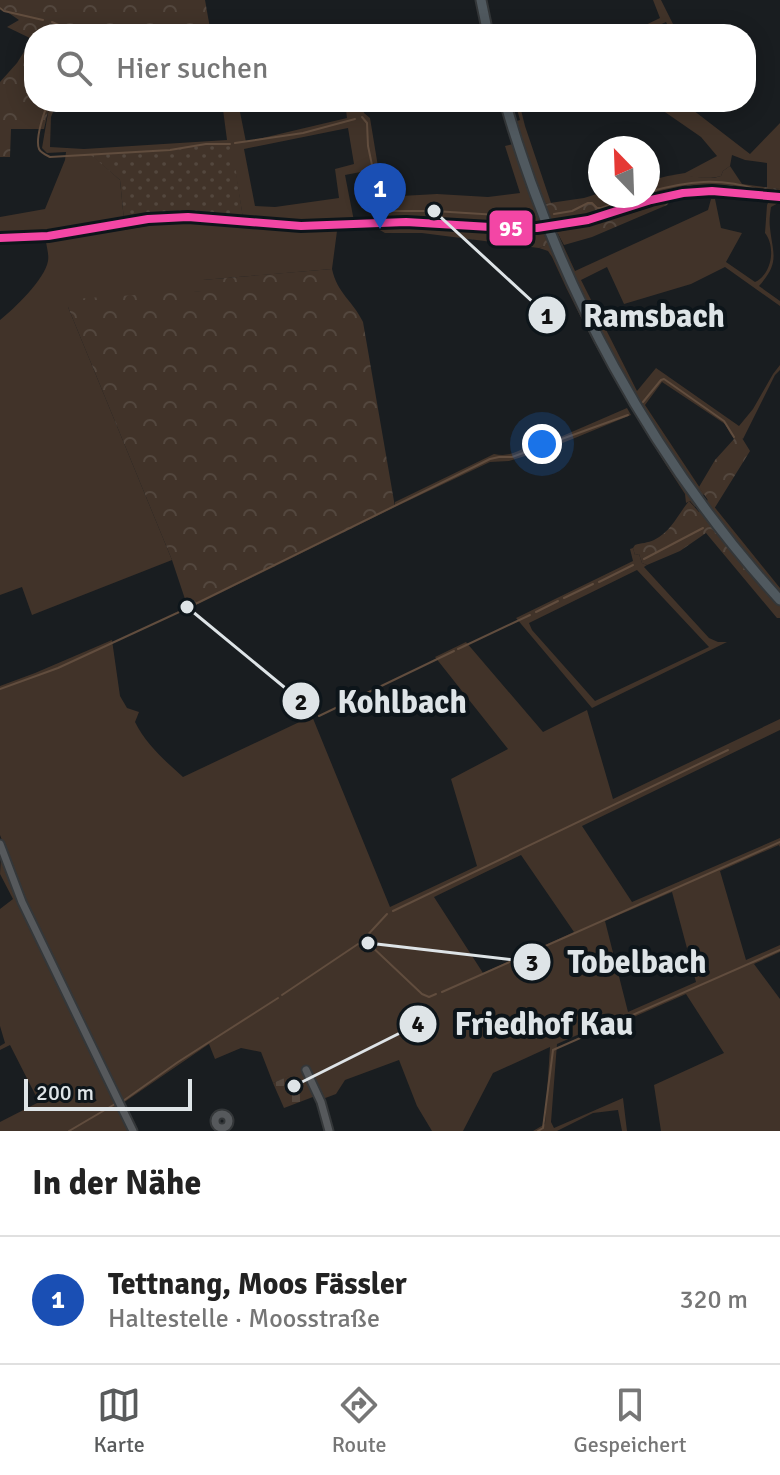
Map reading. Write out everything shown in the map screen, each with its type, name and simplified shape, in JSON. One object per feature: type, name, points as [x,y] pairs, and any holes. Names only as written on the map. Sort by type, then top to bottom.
[{"type":"main road","points":[[481,0],[486,24]]},
{"type":"main road","points":[[508,112],[554,244],[614,368],[683,479],[737,551],[780,600]]},
{"type":"street","points":[[0,238],[48,236],[148,219],[188,217],[301,226],[416,222],[526,229],[571,224],[683,193],[722,192],[780,197]]},
{"type":"street","points":[[0,844],[41,943],[133,1131]]},
{"type":"street","points":[[306,1070],[321,1102],[329,1131]]},
{"type":"green space","points":[[0,0],[205,0],[209,24],[24,24],[24,35],[7,27],[19,20],[0,7]]},
{"type":"green space","points":[[653,0],[661,0],[673,24],[648,24],[660,18]]},
{"type":"green space","points":[[24,52],[24,112],[48,112],[44,129],[11,129],[10,157],[0,157],[0,82]]},
{"type":"green space","points":[[48,112],[53,112],[50,147],[84,149],[227,140],[223,112],[240,112],[246,142],[347,118],[346,112],[364,112],[370,118],[383,197],[437,194],[488,197],[520,193],[505,146],[513,144],[542,223],[500,224],[416,218],[375,220],[366,171],[345,175],[354,221],[304,223],[243,218],[231,145],[92,155],[120,180],[124,220],[49,231],[0,233],[0,217],[45,209],[66,152],[47,153],[42,148]],"holes":[[[348,128],[354,164],[335,169],[339,198],[275,207],[255,206],[244,149]]]},
{"type":"green space","points":[[518,112],[522,112],[551,203],[543,204],[514,122],[520,120]]},
{"type":"green space","points":[[665,112],[696,112],[750,154],[780,123],[780,189],[767,188],[767,163],[732,155],[730,166],[721,176],[673,175],[685,173],[717,156],[701,137]]},
{"type":"green space","points":[[232,145],[243,218],[197,214],[124,220],[120,180],[91,155],[170,150]]},
{"type":"green space","points":[[730,166],[742,184],[780,189],[780,194],[704,188],[660,199],[660,178],[674,175],[716,177],[721,176]]},
{"type":"green space","points":[[588,197],[588,208],[622,208],[550,222],[543,204]]},
{"type":"green space","points":[[711,199],[715,199],[721,228],[742,233],[726,262],[755,282],[769,267],[771,253],[765,233],[767,205],[769,201],[780,202],[771,207],[772,264],[759,286],[780,301],[780,306],[725,267],[691,284],[624,304],[607,267],[581,280],[637,391],[656,368],[739,426],[780,365],[743,439],[730,433],[725,424],[662,382],[645,405],[704,494],[702,497],[659,434],[621,369],[554,233],[557,232],[575,271],[708,210]]},
{"type":"green space","points":[[647,208],[660,208],[592,237],[564,245],[557,232]]},
{"type":"green space","points":[[199,222],[337,231],[332,269],[203,280],[202,291],[68,307],[172,560],[32,615],[22,587],[0,595],[0,320],[21,301],[46,268],[46,242],[160,224]]},
{"type":"green space","points":[[412,227],[544,234],[548,245],[539,248],[422,233],[385,233],[380,230]]},
{"type":"green space","points":[[544,234],[614,373],[697,505],[695,507],[690,501],[686,503],[685,494],[614,378],[552,257],[548,251],[539,248],[547,245]]},
{"type":"green space","points":[[332,269],[363,322],[395,507],[198,604],[187,605],[172,560],[68,307],[71,299],[201,291],[202,280]]},
{"type":"green space","points":[[627,408],[631,415],[548,449],[509,461],[490,462],[395,507],[395,502],[494,454],[509,454],[531,445],[544,444]]},
{"type":"green space","points":[[735,429],[741,432],[750,451],[714,509],[699,487],[715,460],[734,439],[730,433]]},
{"type":"green space","points":[[708,499],[780,588],[780,594],[706,503]]},
{"type":"green space","points":[[689,501],[699,512],[701,510],[780,606],[780,618],[706,533],[680,551],[647,565],[642,563],[639,554],[635,555],[635,545],[660,536]]},
{"type":"green space","points":[[633,548],[635,555],[639,554],[642,563],[647,565],[644,567],[709,638],[727,642],[592,708],[516,618],[633,561],[630,549]],"holes":[[[637,570],[709,647],[595,701],[529,623]]]},
{"type":"green space","points":[[112,640],[120,696],[127,708],[139,712],[135,722],[145,738],[183,777],[312,716],[390,907],[477,866],[451,779],[508,749],[435,657],[466,642],[543,732],[587,710],[613,799],[780,719],[780,730],[582,826],[632,902],[780,838],[780,847],[720,871],[746,960],[780,945],[780,952],[754,964],[780,999],[780,1131],[661,1131],[654,1085],[724,1053],[686,994],[595,1034],[591,1029],[557,1044],[551,1122],[554,1128],[623,1098],[627,1131],[622,1131],[618,1110],[593,1113],[557,1131],[533,1131],[545,1124],[550,1047],[493,1073],[463,1131],[432,1131],[417,1106],[399,1060],[345,1080],[336,1094],[320,1100],[307,1069],[273,1083],[261,1052],[241,1048],[215,1059],[209,1044],[123,1103],[24,901],[0,835],[0,686]],"holes":[[[521,855],[574,932],[483,973],[434,897]],[[672,892],[696,982],[628,1012],[605,921]]]},
{"type":"green space","points":[[1,856],[132,1131],[0,1131],[0,1122],[39,1102],[10,1045],[0,1050],[5,1043],[0,1026],[0,909],[13,899],[0,874]]},
{"type":"green space","points":[[307,1068],[318,1095],[284,1108],[273,1083]]},
{"type":"waterway","points":[[0,8],[43,20]]},
{"type":"waterway","points":[[52,22],[56,24]]},
{"type":"waterway","points":[[45,112],[38,144],[41,152],[50,157],[230,144]]},
{"type":"waterway","points":[[362,117],[367,123],[368,146],[379,198]]},
{"type":"waterway","points":[[235,143],[303,133],[355,119]]},
{"type":"waterway","points":[[660,189],[717,182],[759,190]]},
{"type":"waterway","points":[[769,191],[780,192]]},
{"type":"waterway","points":[[554,214],[572,211],[588,203]]},
{"type":"waterway","points":[[381,208],[383,211],[531,217]]},
{"type":"waterway","points":[[643,402],[664,379],[724,421],[734,437]]},
{"type":"waterway","points":[[0,689],[58,668],[177,613],[490,459],[512,457],[628,415]]},
{"type":"waterway","points":[[644,559],[703,528]]},
{"type":"waterway","points":[[599,582],[633,565]]},
{"type":"waterway","points":[[564,598],[593,584]]},
{"type":"waterway","points":[[536,612],[558,601]]},
{"type":"waterway","points":[[458,649],[530,615]]},
{"type":"waterway","points":[[319,716],[454,651]]},
{"type":"waterway","points":[[393,911],[728,750]]},
{"type":"waterway","points":[[442,992],[780,842]]},
{"type":"waterway","points":[[363,940],[387,914]]},
{"type":"waterway","points":[[282,995],[361,942],[368,943],[422,994],[429,997],[436,994]]},
{"type":"waterway","points":[[538,1131],[543,1128],[553,1050],[780,950]]},
{"type":"waterway","points":[[123,1101],[278,998]]},
{"type":"waterway","points":[[69,1131],[115,1104]]},
{"type":"transit line","name":"95","points":[[0,238],[48,236],[148,219],[188,217],[301,226],[406,222],[537,228],[588,220],[683,193],[712,191],[780,197]]},
{"type":"place","name":"Ramsbach","points":[[434,211]]},
{"type":"place","name":"Tettnang, Moos Fässler","points":[[380,229]]},
{"type":"place","name":"Kohlbach","points":[[187,607]]},
{"type":"place","name":"Tobelbach","points":[[368,943]]},
{"type":"place","name":"Friedhof Kau","points":[[294,1086]]}]
